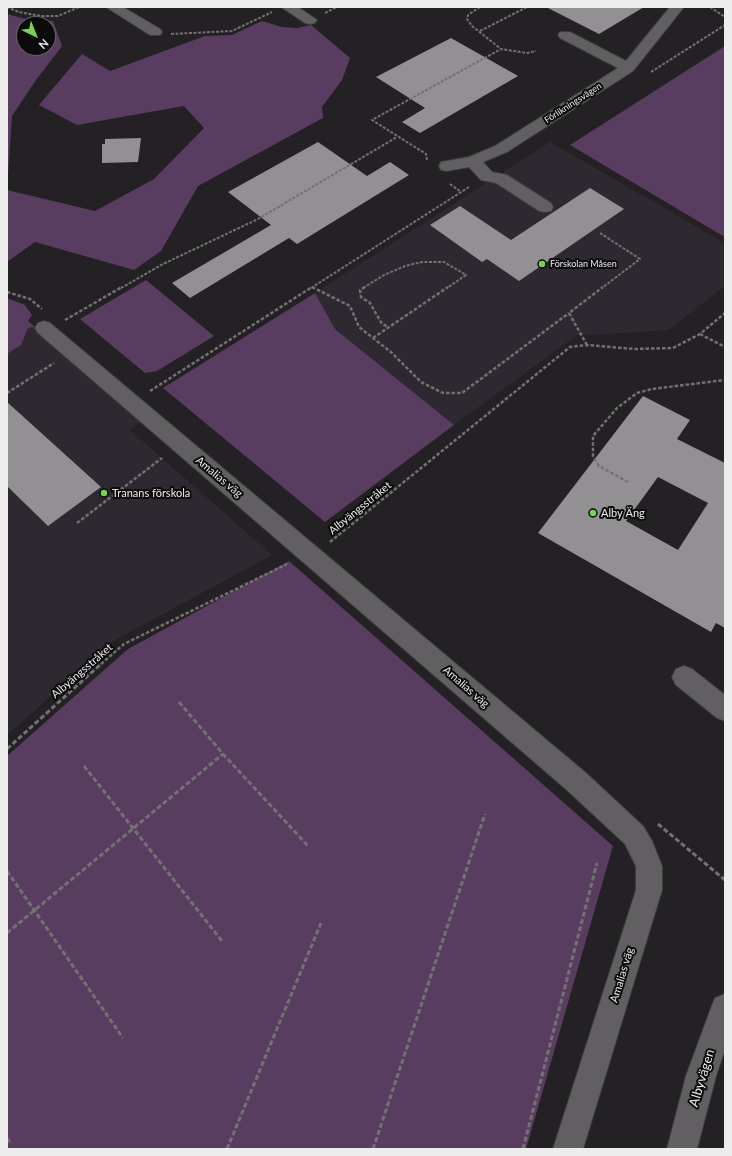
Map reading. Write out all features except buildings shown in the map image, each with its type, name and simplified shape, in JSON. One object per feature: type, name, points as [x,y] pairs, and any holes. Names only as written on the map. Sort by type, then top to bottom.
[{"type":"street","points":[[113,7],[155,32]]},
{"type":"street","name":"Förlikningsvägen","points":[[447,166],[473,161],[501,149],[628,68],[675,7]]},
{"type":"street","points":[[282,9],[310,20]]},
{"type":"street","points":[[565,35],[628,68]]},
{"type":"street","points":[[473,161],[486,176],[501,179],[545,207]]},
{"type":"street","name":"Amalias väg","points":[[51,326],[72,351],[577,782],[634,835],[643,850],[649,866],[649,890],[568,1149]]},
{"type":"street","points":[[684,677],[725,710]]},
{"type":"street","name":"Albyvägen","points":[[682,1149],[701,1076],[725,1008]]},
{"type":"path","points":[[7,7],[19,12],[41,16],[58,16],[79,7]]},
{"type":"path","points":[[480,7],[468,15],[467,19],[472,26],[502,49],[527,53],[536,51]]},
{"type":"path","points":[[480,31],[527,7]]},
{"type":"path","points":[[710,7],[725,17]]},
{"type":"path","points":[[155,32],[172,34],[232,31],[282,9]]},
{"type":"path","points":[[646,75],[725,25]]},
{"type":"path","points":[[428,166],[426,154],[372,120],[502,49]]},
{"type":"path","points":[[51,326],[163,264],[258,219],[397,137]]},
{"type":"path","points":[[146,394],[486,176]]},
{"type":"path","points":[[448,184],[461,192]]},
{"type":"path","points":[[312,287],[350,306],[360,327],[392,353],[421,382],[443,393],[462,393],[640,259],[600,233]]},
{"type":"path","points":[[372,338],[389,327],[466,275],[444,262],[422,262],[405,266],[384,275],[360,290],[361,297],[370,303],[382,324],[389,327]]},
{"type":"path","points":[[569,313],[587,345]]},
{"type":"path","name":"Albyängsstråket","points":[[7,748],[124,644],[327,544],[570,347],[587,345],[634,349],[673,348],[700,334],[725,313]]},
{"type":"path","points":[[700,334],[725,348]]},
{"type":"path","points":[[7,393],[72,351]]},
{"type":"path","points":[[628,482],[598,466],[593,456],[593,436],[617,408],[637,393],[725,380]]},
{"type":"path","points":[[77,522],[180,444]]},
{"type":"path","points":[[179,702],[223,754],[310,847]]},
{"type":"path","points":[[7,933],[223,754]]},
{"type":"path","points":[[84,766],[132,829],[222,940]]},
{"type":"path","points":[[373,1149],[485,814]]},
{"type":"path","points":[[523,1149],[597,863]]},
{"type":"path","points":[[7,871],[35,909],[123,1038]]},
{"type":"path","points":[[227,1149],[321,923]]},
{"type":"path","points":[[7,1138],[10,1143]]},
{"type":"shaded area","points":[[7,14],[16,16],[16,56],[54,56],[12,116],[7,189]]},
{"type":"shaded area","points":[[262,21],[282,27],[297,28],[311,25],[350,58],[342,80],[322,107],[323,118],[198,186],[161,251],[134,270],[35,242],[7,262],[7,190],[95,211],[154,179],[204,128],[184,106],[77,125],[39,105],[82,54],[110,71],[205,36],[232,35]]},
{"type":"shaded area","points":[[56,29],[62,46],[56,54]]},
{"type":"shaded area","points":[[725,46],[725,235],[723,236],[570,145]]},
{"type":"shaded area","name":"Förskolan Måsen","points":[[550,142],[725,243],[725,286],[669,330],[576,336],[454,425],[335,329],[315,293]]},
{"type":"shaded area","points":[[146,280],[214,336],[157,371],[145,373],[80,319]]},
{"type":"shaded area","points":[[315,293],[335,329],[454,425],[325,522],[163,388]]},
{"type":"shaded area","points":[[7,298],[25,305],[32,315],[28,321],[35,327],[28,328],[21,345],[7,354]]},
{"type":"shaded area","name":"Tranans förskola","points":[[35,327],[146,418],[130,430],[272,555],[115,640],[7,735],[7,354],[21,345],[28,328]]},
{"type":"shaded area","points":[[289,561],[613,846],[526,1149],[7,1149],[7,756],[128,649]]},
{"type":"place","name":"Förskolan Måsen","points":[[542,264]]},
{"type":"place","name":"Tranans förskola","points":[[104,493]]},
{"type":"place","name":"Alby Äng","points":[[593,513]]}]
